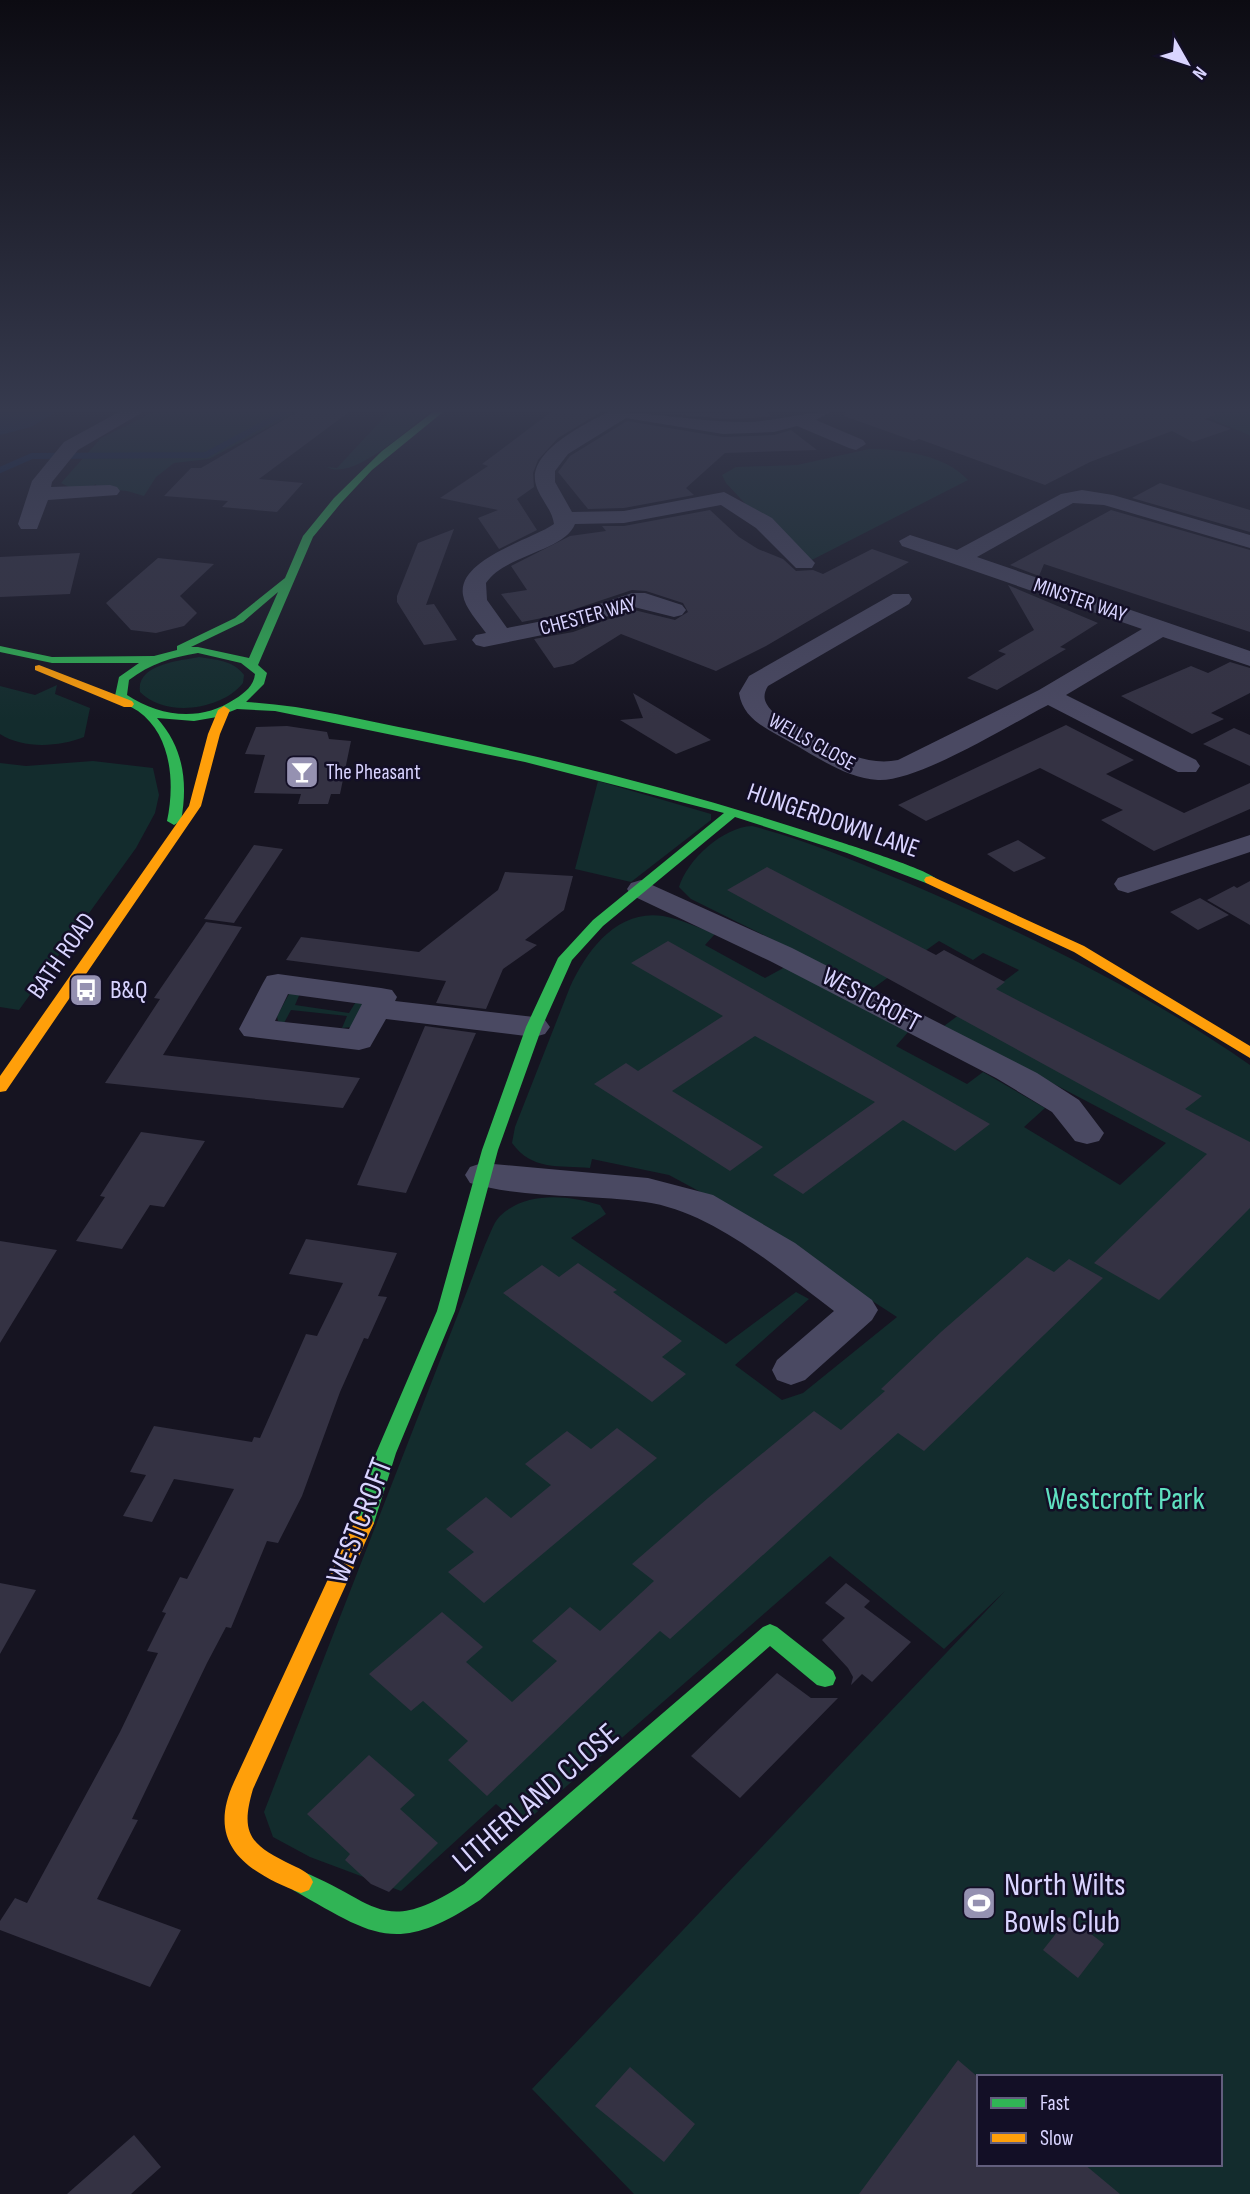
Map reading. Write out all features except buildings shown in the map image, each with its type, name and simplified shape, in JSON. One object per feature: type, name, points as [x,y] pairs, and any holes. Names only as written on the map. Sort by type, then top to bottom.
[{"type":"main road","points":[[229,708],[251,695],[260,684],[257,668],[290,577],[308,536],[325,514]]},
{"type":"main road","points":[[128,704],[121,696],[123,679],[135,668],[239,620],[290,577]]},
{"type":"main road","points":[[0,650],[52,660],[158,657],[198,650],[220,652],[257,668],[276,685]]},
{"type":"main road","points":[[0,650],[145,712]]},
{"type":"main road","name":"HUNGERDOWN LANE","points":[[291,694],[367,724]]},
{"type":"main road","name":"HUNGERDOWN LANE","points":[[145,712],[189,716],[229,708],[275,707],[516,754],[733,812],[860,853],[1053,936],[1174,1004],[1250,1053]]},
{"type":"main road","name":"BATH ROAD","points":[[0,1087],[195,806],[204,783],[207,751],[229,708]]},
{"type":"main road","name":"BATH ROAD","points":[[145,712],[164,727],[172,742],[180,786],[180,804],[164,853]]},
{"type":"main road","name":"WESTCROFT","points":[[251,1856],[237,1844],[232,1828],[236,1803],[362,1529],[386,1453],[446,1311],[482,1175],[534,1027],[565,958],[598,923],[733,812]]},
{"type":"main road","name":"LITHERLAND CLOSE","points":[[251,1856],[384,1923],[399,1926],[424,1920],[472,1892],[770,1633],[825,1678]]},
{"type":"street","points":[[29,523],[32,514]]},
{"type":"street","points":[[563,514],[565,518],[635,514]]},
{"type":"street","points":[[747,514],[764,523],[804,563]]},
{"type":"street","points":[[959,558],[1036,514]]},
{"type":"street","points":[[1158,514],[1250,542]]},
{"type":"street","name":"CHESTER WAY","points":[[565,518],[565,526],[559,533],[495,561],[485,567],[475,582],[474,596],[493,639],[564,624],[638,599],[674,610]]},
{"type":"street","name":"MINSTER WAY","points":[[910,541],[1250,659]]},
{"type":"street","name":"WELLS CLOSE","points":[[899,606],[771,671],[758,681],[751,693],[753,705],[770,721],[866,777],[905,767],[1048,695],[1161,628]]},
{"type":"street","points":[[1048,695],[1170,763]]},
{"type":"street","points":[[1136,875],[1250,843]]},
{"type":"street","name":"WESTCROFT","points":[[641,889],[717,921],[997,1067],[1060,1102],[1080,1121],[1087,1133]]},
{"type":"street","points":[[376,1008],[534,1027]]},
{"type":"street","points":[[482,1175],[585,1183],[671,1194],[727,1218],[771,1245],[859,1310],[791,1370]]},
{"type":"green space","points":[[755,514],[901,514],[802,565]]},
{"type":"green space","points":[[199,657],[235,666],[244,675],[243,683],[222,699],[193,707],[164,705],[140,692],[145,675],[152,670],[170,662]]},
{"type":"green space","points":[[57,685],[55,694],[90,708],[84,737],[64,743],[41,745],[19,742],[0,734],[0,686],[35,695]]},
{"type":"green space","points":[[93,761],[153,768],[159,795],[155,813],[136,848],[19,1010],[0,1007],[0,763],[26,766]]},
{"type":"green space","points":[[598,781],[711,814],[711,820],[631,882],[575,869]]},
{"type":"green space","name":"Westcroft Park","points":[[752,826],[817,846],[1007,927],[1132,991],[1250,1065],[1250,2194],[634,2194],[532,2089],[1005,1591],[944,1649],[830,1556],[521,1826],[496,1804],[401,1891],[310,1857],[273,1837],[264,1812],[485,1245],[500,1216],[522,1202],[548,1197],[575,1199],[600,1205],[606,1214],[571,1238],[726,1344],[796,1292],[809,1299],[735,1365],[782,1400],[803,1393],[897,1317],[721,1203],[669,1175],[592,1159],[590,1168],[547,1165],[528,1158],[512,1143],[515,1127],[570,987],[585,959],[606,935],[631,919],[663,916],[715,934],[705,945],[765,978],[787,966],[909,1031],[896,1046],[967,1084],[983,1072],[1045,1108],[1024,1127],[1120,1185],[1166,1143],[944,1026],[1019,970],[983,953],[973,960],[939,941],[872,989],[691,899],[679,887],[683,877],[698,856],[729,832]]},
{"type":"green space","points":[[301,991],[295,1005],[349,1013],[357,1000],[365,1007],[352,1027],[342,1028],[347,1016],[291,1010],[284,1023],[278,1021],[277,1016],[289,994]]},
{"type":"traffic: fast","points":[[253,663],[308,536],[325,514]]},
{"type":"traffic: fast","points":[[181,648],[239,620],[285,581]]},
{"type":"traffic: fast","points":[[0,649],[52,660],[153,659]]},
{"type":"traffic: fast","points":[[198,650],[245,660],[261,673],[260,682],[247,696],[231,707],[194,718],[155,714],[137,707],[121,696],[123,679],[140,667],[167,655],[198,650]]},
{"type":"traffic: fast","points":[[235,705],[275,707],[359,723],[608,777],[771,823],[931,880]]},
{"type":"traffic: fast","points":[[145,712],[165,736],[176,762],[179,790],[174,821]]},
{"type":"traffic: fast","points":[[364,1523],[386,1453],[446,1311],[490,1150],[534,1027],[565,958],[598,923],[733,812]]},
{"type":"traffic: fast","points":[[301,1882],[348,1908],[386,1923],[404,1924],[424,1919],[472,1892],[770,1633],[825,1678]]},
{"type":"traffic: slow","points":[[39,668],[128,704]]},
{"type":"traffic: slow","points":[[0,1087],[195,806],[214,734],[224,710]]},
{"type":"traffic: slow","points":[[931,880],[1079,949],[1250,1053]]},
{"type":"traffic: slow","points":[[301,1882],[269,1866],[246,1849],[238,1838],[236,1809],[242,1789],[364,1523]]},
{"type":"place","name":"The Pheasant","points":[[302,772]]},
{"type":"place","name":"B&Q","points":[[86,990]]},
{"type":"place","name":"North Wilts Bowls Club","points":[[979,1903]]}]
